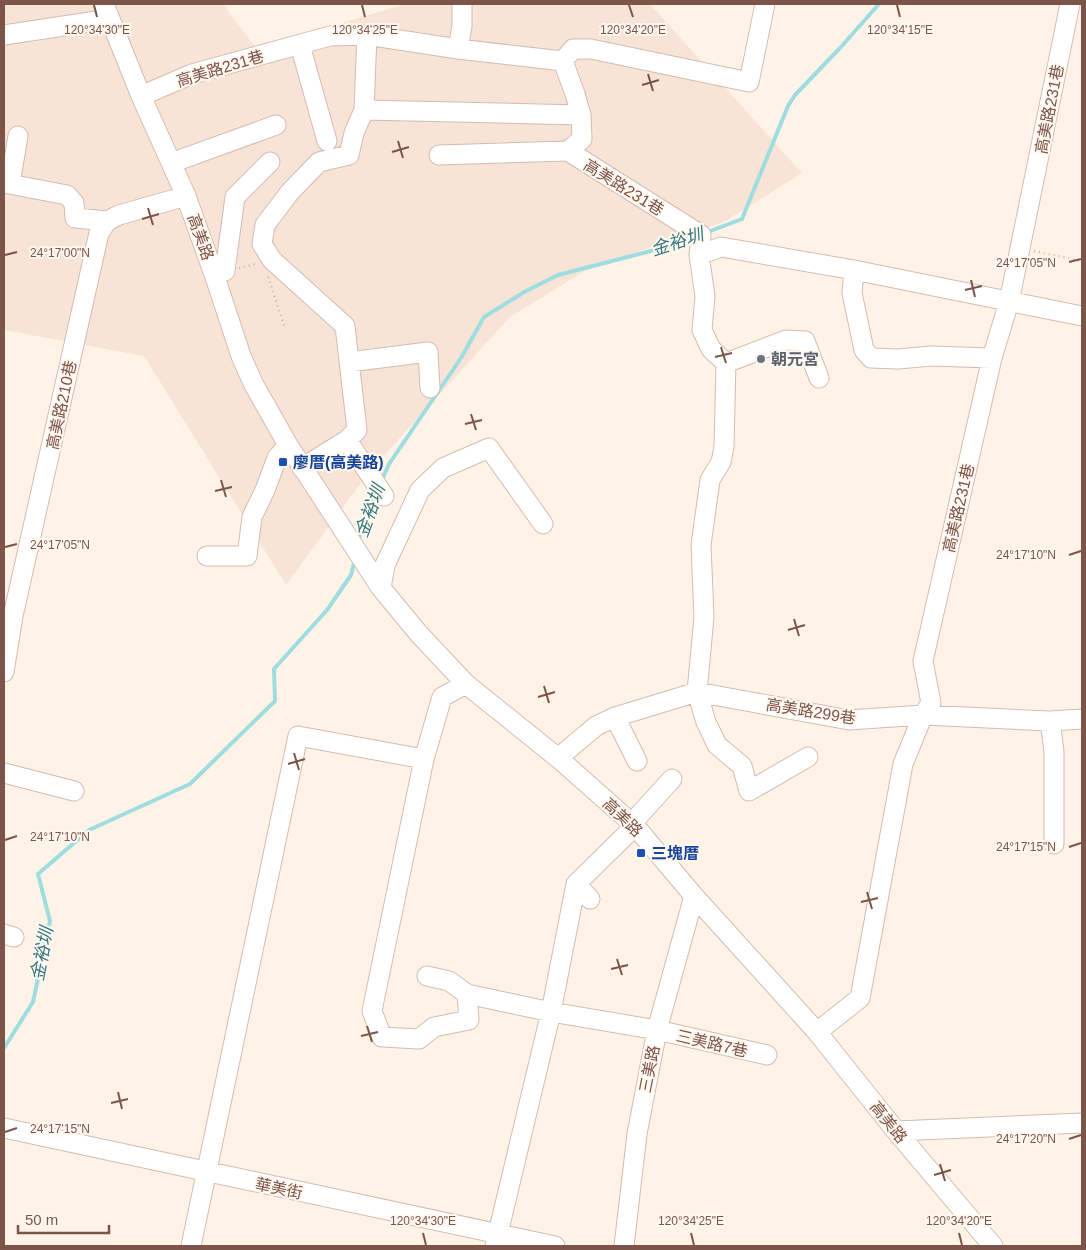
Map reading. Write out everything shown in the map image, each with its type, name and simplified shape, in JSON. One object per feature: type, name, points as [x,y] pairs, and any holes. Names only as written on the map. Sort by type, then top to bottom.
[{"type":"street","points":[[458,49],[462,26],[462,4]]},
{"type":"street","points":[[563,61],[574,49],[591,49],[749,82],[765,4]]},
{"type":"street","name":"高美路231巷","points":[[816,1032],[860,998],[904,764],[923,715],[931,703],[923,661],[992,358],[1009,302],[1070,4]]},
{"type":"street","points":[[4,35],[107,12]]},
{"type":"street","name":"高美路","points":[[107,12],[141,96],[186,196],[241,356],[254,385],[302,468],[381,588],[419,634],[466,684],[558,758],[634,825],[694,896],[816,1032],[896,1131],[978,1238],[993,1246]]},
{"type":"street","points":[[302,468],[347,440],[357,430],[345,326],[267,261],[262,244],[265,225],[290,192],[319,162],[349,155],[354,133],[364,110],[367,35]]},
{"type":"street","name":"高美路231巷","points":[[141,96],[192,74],[236,60],[330,36],[367,35],[458,49],[563,61],[581,114],[582,140],[568,151],[701,235],[700,255],[704,296],[702,330],[711,349],[726,363]]},
{"type":"street","points":[[300,45],[327,141]]},
{"type":"street","points":[[364,110],[581,114]]},
{"type":"street","points":[[171,163],[276,125]]},
{"type":"street","points":[[18,136],[7,183],[67,195],[74,203],[75,218],[107,221],[119,215],[186,196]]},
{"type":"street","points":[[439,155],[568,151]]},
{"type":"street","name":"高美路","points":[[225,271],[235,197],[270,162]]},
{"type":"street","name":"高美路210巷","points":[[4,672],[8,615],[99,233],[107,221]]},
{"type":"street","points":[[700,255],[721,247],[854,270],[1082,316]]},
{"type":"street","points":[[854,270],[852,293],[864,350],[871,358],[898,359],[930,356],[992,358]]},
{"type":"street","points":[[808,757],[749,791],[742,766],[716,746],[697,692],[704,617],[701,545],[710,480],[721,462],[724,447],[726,363],[786,340],[804,341],[819,378]]},
{"type":"street","points":[[349,362],[428,352],[430,388]]},
{"type":"street","points":[[347,440],[384,496]]},
{"type":"street","points":[[207,556],[247,556],[252,517],[277,458],[288,445]]},
{"type":"street","points":[[381,588],[386,564],[420,490],[443,468],[489,448],[543,524]]},
{"type":"street","points":[[427,976],[449,981],[468,994],[469,1020],[434,1027],[419,1039],[382,1037],[372,1011],[424,758],[442,697],[466,684]]},
{"type":"street","name":"高美路299巷","points":[[558,758],[596,726],[615,717],[697,692],[849,720],[923,715],[1050,721],[1082,719]]},
{"type":"street","points":[[615,717],[636,761]]},
{"type":"street","points":[[1050,721],[1054,751],[1054,844]]},
{"type":"street","points":[[191,1246],[298,736],[424,758]]},
{"type":"street","points":[[4,773],[74,791]]},
{"type":"street","points":[[496,1240],[551,1012],[576,884],[634,825],[672,779]]},
{"type":"street","points":[[576,884],[590,899]]},
{"type":"street","name":"三美路","points":[[624,1246],[637,1134],[657,1030],[694,896]]},
{"type":"street","name":"三美路7巷","points":[[468,994],[551,1012],[657,1030],[767,1055]]},
{"type":"street","points":[[896,1131],[1082,1123]]},
{"type":"street","name":"華美街","points":[[4,1128],[207,1172],[496,1240],[555,1246]]},
{"type":"path","points":[[1020,248],[1082,261]]},
{"type":"path","points":[[225,271],[267,261],[285,328]]},
{"type":"shaded area","points":[[4,4],[223,4],[256,48],[406,4],[650,4],[802,173],[724,222],[588,269],[510,317],[369,472],[286,585],[144,356],[4,330]]},
{"type":"waterway","name":"金裕圳","points":[[705,233],[742,219],[788,106],[795,95],[879,4]]},
{"type":"waterway","name":"金裕圳","points":[[381,482],[389,464],[461,358],[484,317],[526,291],[558,275],[678,244],[694,238]]},
{"type":"waterway","name":"金裕圳","points":[[358,542],[363,521],[375,495]]},
{"type":"waterway","name":"金裕圳","points":[[4,1048],[33,1002],[50,921],[38,874],[89,830],[190,784],[275,701],[274,669],[327,610],[351,575],[355,559]]},
{"type":"place","name":"朝元宮","points":[[761,359]]},
{"type":"place","name":"廖厝(高美路)","points":[[283,462]]},
{"type":"place","name":"三塊厝","points":[[641,853]]}]
